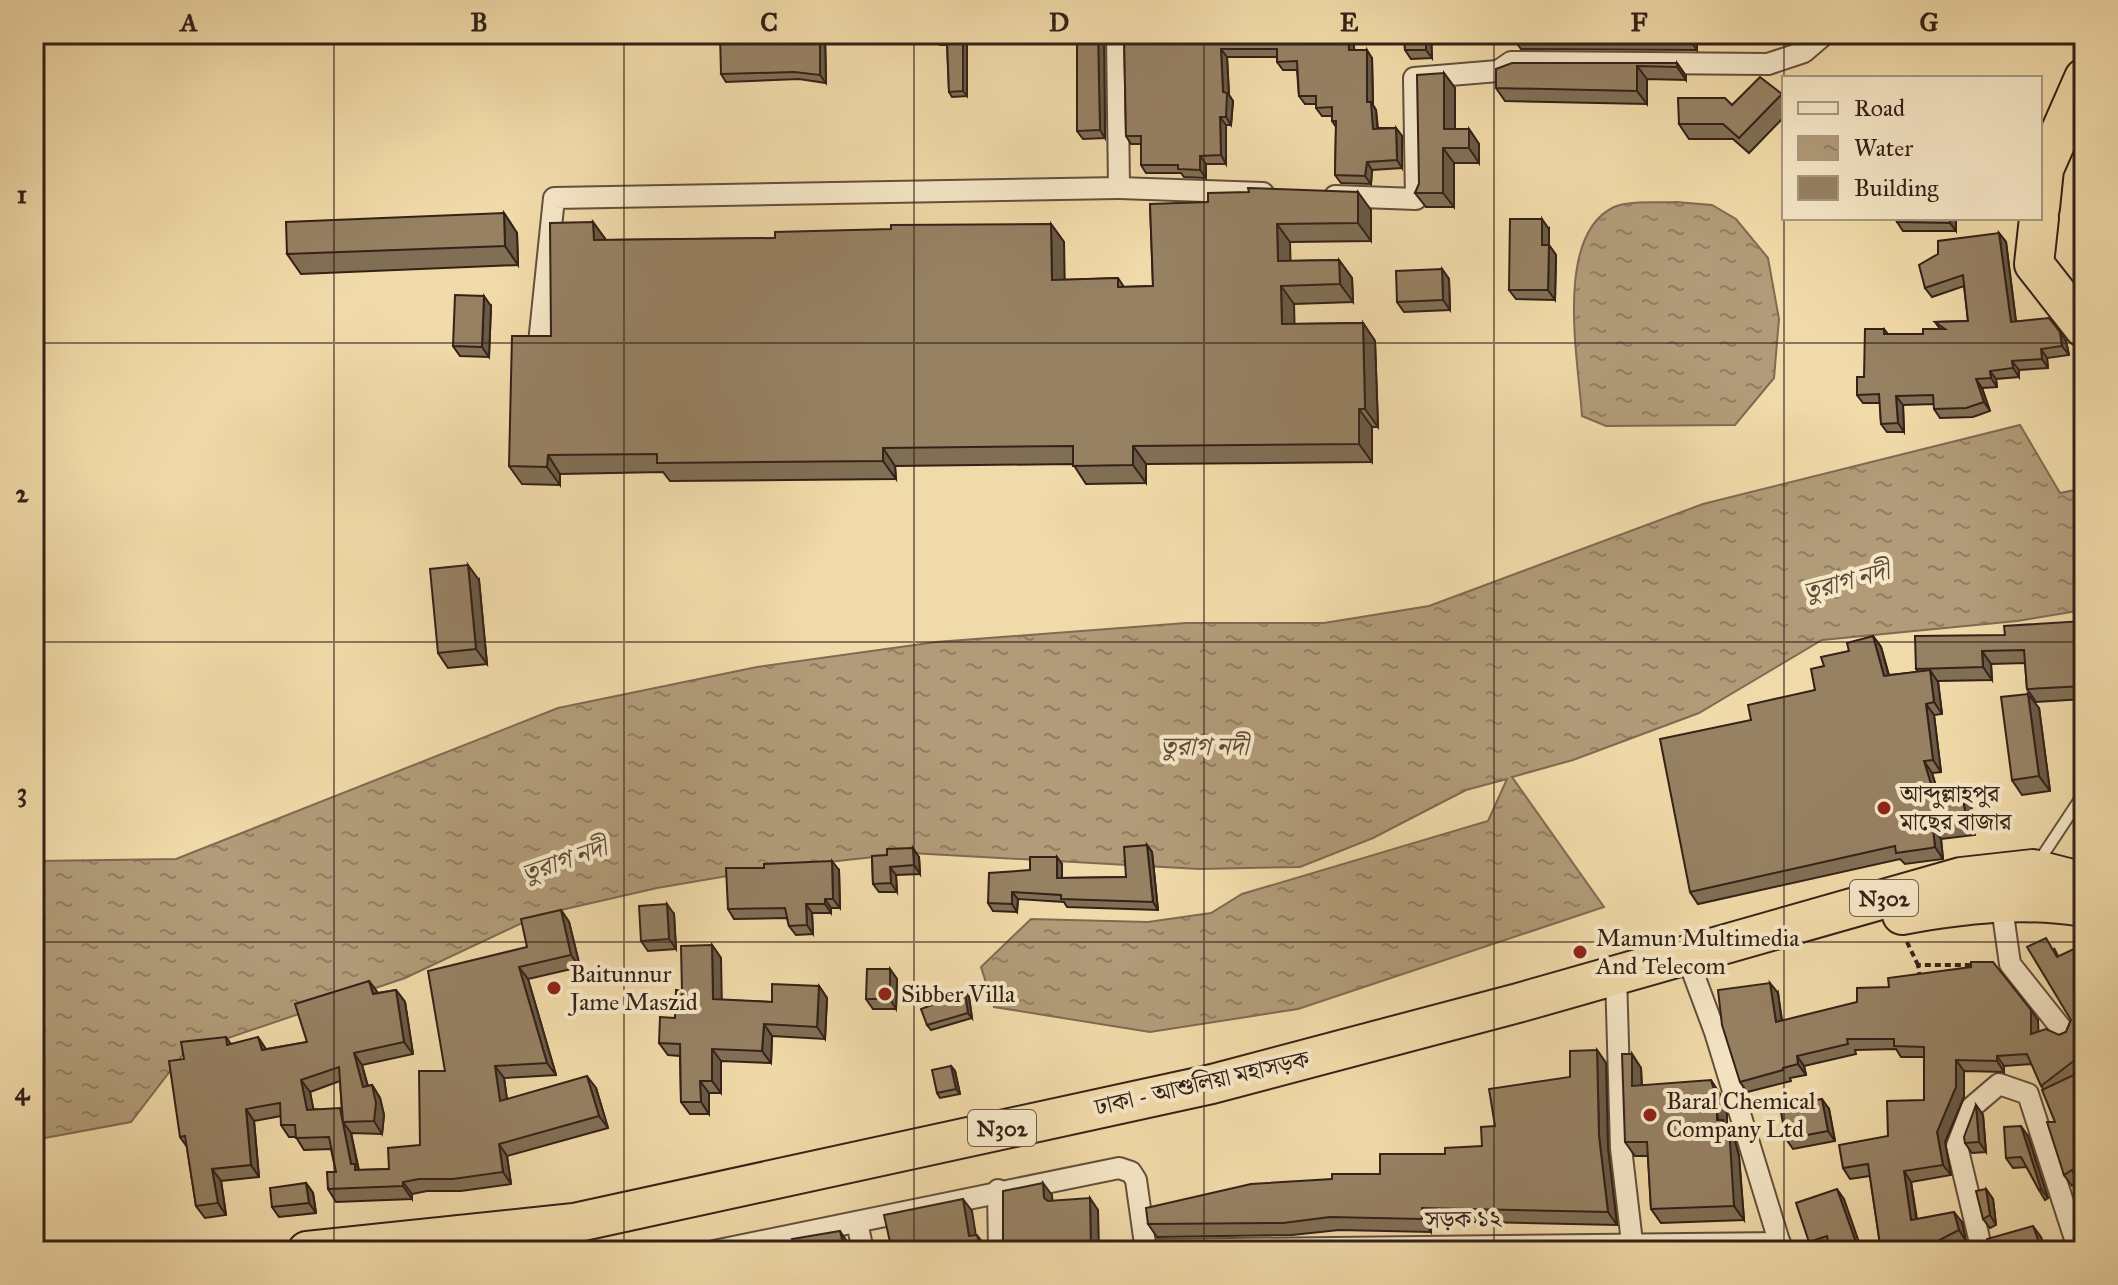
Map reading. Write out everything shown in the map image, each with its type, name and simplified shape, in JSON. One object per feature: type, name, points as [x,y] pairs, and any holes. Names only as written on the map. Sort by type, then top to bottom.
[{"type":"highway","points":[[2042,188],[2044,169],[2084,78]]},
{"type":"highway","points":[[2039,220],[2034,264],[2084,328]]},
{"type":"highway","name":"ঢাকা - আশুলিয়া মহাসড়ক","points":[[307,1251],[574,1223],[1212,1084],[1616,975],[1961,877],[2033,869],[2084,882]]},
{"type":"highway","name":"N302","points":[[1686,954],[2001,900],[2039,900],[2084,907]]},
{"type":"street","points":[[1117,34],[1119,188]]},
{"type":"street","points":[[539,343],[554,198],[1119,188],[1416,199],[1414,78],[1498,71],[1511,62],[1768,64],[1804,52],[1825,34]]},
{"type":"street","points":[[2001,900],[2010,964],[2065,1033]]},
{"type":"street","points":[[1686,954],[1715,1032],[1781,1247]]},
{"type":"street","points":[[1616,975],[1621,1148],[1633,1247]]},
{"type":"street","points":[[1982,1251],[1957,1146],[1972,1107],[1999,1084],[2028,1094],[2076,1246]]},
{"type":"street","points":[[714,1251],[998,1190],[1119,1168],[1131,1172],[1136,1180],[1146,1250]]},
{"type":"street","points":[[998,1190],[999,1251]]},
{"type":"street","points":[[857,1222],[863,1251]]},
{"type":"street","name":"সড়ক ১২","points":[[1146,1250],[1781,1247]]},
{"type":"lane","points":[[2033,869],[2084,793]]},
{"type":"path","points":[[1920,979],[1918,965],[2010,964]]},
{"type":"water","points":[[1676,202],[1712,205],[1736,219],[1768,258],[1779,319],[1774,378],[1735,425],[1606,426],[1582,416],[1574,303],[1576,272],[1583,245],[1595,222],[1614,207]]},
{"type":"water","name":"তুরাগ নদী","points":[[2020,425],[2060,493],[2084,488],[2084,610],[2017,621],[1822,640],[1699,713],[1573,760],[1512,777],[1604,907],[1298,1009],[1150,1032],[994,1007],[981,967],[1031,919],[1148,922],[1211,913],[1242,894],[1488,821],[1507,779],[1466,790],[1373,838],[1300,867],[1199,869],[910,853],[774,868],[657,888],[539,915],[405,978],[184,1053],[131,1122],[34,1140],[34,853],[39,861],[176,859],[558,708],[757,667],[936,642],[1186,623],[1324,623],[1429,606],[1703,504]]},
{"type":"building","points":[[720,34],[820,34],[820,75],[794,72],[721,74]]},
{"type":"building","points":[[936,34],[963,34],[963,91],[949,92],[947,40],[936,40]]},
{"type":"building","points":[[1077,34],[1098,34],[1100,130],[1077,131]]},
{"type":"building","points":[[1124,34],[1348,34],[1349,50],[1367,50],[1367,102],[1371,102],[1373,129],[1396,128],[1397,160],[1367,162],[1365,176],[1335,175],[1336,121],[1332,121],[1332,107],[1316,108],[1316,96],[1299,96],[1297,61],[1277,62],[1277,49],[1221,49],[1223,92],[1227,93],[1226,117],[1220,117],[1221,155],[1200,156],[1200,170],[1178,169],[1178,165],[1141,165],[1141,136],[1126,136]]},
{"type":"building","points":[[1404,34],[1426,34],[1426,50],[1405,50]]},
{"type":"building","points":[[1515,34],[1691,34],[1691,42],[1515,41]]},
{"type":"building","points":[[1512,63],[1677,63],[1677,67],[1637,66],[1637,91],[1496,88],[1496,69]]},
{"type":"building","points":[[1444,73],[1444,129],[1469,129],[1469,148],[1443,148],[1443,193],[1415,193],[1419,184],[1417,75]]},
{"type":"building","points":[[1760,77],[1782,94],[1739,138],[1723,124],[1679,124],[1678,98],[1725,98],[1732,105]]},
{"type":"building","points":[[1248,188],[1358,192],[1358,223],[1277,224],[1278,261],[1339,260],[1340,284],[1281,286],[1282,324],[1363,323],[1365,409],[1359,409],[1359,444],[1133,446],[1133,465],[1073,466],[1073,446],[883,448],[883,461],[657,463],[657,454],[548,455],[547,467],[509,466],[512,336],[551,336],[550,223],[593,222],[594,240],[775,238],[775,232],[891,229],[891,225],[1051,224],[1052,280],[1118,278],[1118,287],[1153,286],[1150,204],[1208,202],[1208,193],[1249,192]]},
{"type":"building","points":[[504,213],[505,246],[287,254],[286,222]]},
{"type":"building","points":[[1510,219],[1542,219],[1542,245],[1549,245],[1548,290],[1509,290]]},
{"type":"building","points":[[1897,220],[1950,220],[1950,223]]},
{"type":"building","points":[[1999,233],[2011,322],[2049,318],[2060,332],[2062,346],[2041,349],[2042,359],[2012,361],[2013,368],[1990,371],[1991,378],[1976,379],[1984,402],[1966,408],[1934,409],[1933,395],[1896,396],[1898,423],[1881,424],[1879,394],[1857,395],[1857,377],[1864,377],[1865,329],[1884,329],[1884,334],[1923,334],[1923,329],[1945,329],[1935,322],[1968,321],[1963,275],[1925,288],[1919,265],[1938,254],[1938,241]]},
{"type":"building","points":[[1442,269],[1443,300],[1397,302],[1396,271]]},
{"type":"building","points":[[455,295],[484,296],[482,347],[453,346]]},
{"type":"building","points":[[468,565],[476,649],[438,653],[430,569]]},
{"type":"building","points":[[2084,621],[2084,686],[2027,689],[2024,650],[1982,651],[1983,667],[1916,669],[1915,636],[2005,635],[2004,626]]},
{"type":"building","points":[[1873,636],[1884,676],[1930,670],[1934,702],[1926,704],[1933,760],[1924,761],[1935,797],[1962,793],[1967,823],[1933,828],[1935,847],[1931,848],[1896,853],[1895,846],[1690,892],[1660,739],[1751,720],[1748,705],[1815,690],[1811,669],[1824,666],[1821,657],[1849,651],[1847,643]]},
{"type":"building","points":[[2028,694],[2039,776],[2012,780],[2001,697]]},
{"type":"building","points":[[1147,845],[1153,902],[1061,899],[1061,895],[1012,892],[1012,904],[988,903],[989,873],[1030,870],[1030,857],[1057,857],[1057,878],[1126,877],[1124,847]]},
{"type":"building","points":[[913,848],[914,865],[890,867],[891,883],[873,884],[872,856],[887,855],[887,849]]},
{"type":"building","points":[[832,861],[833,899],[825,899],[825,904],[806,904],[807,925],[789,926],[785,908],[728,909],[726,868],[764,868],[764,864]]},
{"type":"building","points":[[667,904],[669,939],[641,941],[639,906]]},
{"type":"building","points":[[561,910],[571,955],[519,967],[547,1063],[495,1066],[500,1101],[587,1076],[599,1116],[499,1144],[503,1172],[453,1179],[419,1179],[403,1182],[403,1186],[328,1189],[327,1172],[336,1172],[329,1137],[296,1138],[295,1125],[281,1125],[280,1103],[246,1109],[251,1165],[212,1169],[218,1203],[196,1206],[185,1136],[180,1137],[169,1061],[184,1059],[181,1042],[226,1037],[227,1045],[258,1037],[262,1050],[307,1042],[295,1004],[369,981],[373,994],[396,990],[404,1042],[354,1053],[363,1087],[372,1085],[376,1103],[374,1121],[343,1122],[339,1067],[301,1080],[307,1110],[340,1108],[351,1164],[355,1164],[355,1170],[389,1169],[388,1148],[420,1145],[419,1071],[445,1071],[428,971],[527,947],[521,919]]},
{"type":"building","points":[[2046,938],[2057,957],[2078,947],[2084,957],[2084,979],[2078,982],[2084,992],[2084,1053],[2041,1086],[2027,1054],[1997,1056],[1997,1061],[1956,1060],[1956,1087],[1937,1132],[1943,1165],[1904,1171],[1911,1220],[1954,1212],[1959,1230],[1928,1246],[1930,1251],[1881,1251],[1868,1164],[1843,1168],[1839,1145],[1888,1136],[1887,1101],[1924,1100],[1924,1047],[1894,1046],[1894,1039],[1847,1039],[1848,1044],[1797,1056],[1798,1064],[1740,1082],[1722,1025],[1718,990],[1770,983],[1776,1022],[1857,1002],[1857,988],[1889,987],[1888,978],[1971,967],[1971,962],[1993,962],[2031,1010],[2031,1034],[2046,1029],[2059,1035],[2066,1032],[2071,1020],[2027,947]]},
{"type":"building","points":[[712,945],[713,999],[772,1002],[772,984],[819,986],[817,1027],[764,1024],[762,1051],[712,1049],[712,1081],[700,1081],[701,1102],[681,1102],[680,1044],[659,1043],[660,1017],[675,1018],[676,990],[682,991],[681,946]]},
{"type":"building","points":[[867,969],[890,969],[890,999],[866,999]]},
{"type":"building","points":[[965,992],[968,1013],[927,1025],[921,1009]]},
{"type":"building","points":[[1597,1050],[1599,1136],[1608,1212],[1422,1208],[1422,1219],[1330,1217],[1283,1223],[1148,1224],[1146,1208],[1251,1184],[1332,1179],[1332,1174],[1380,1174],[1380,1154],[1445,1154],[1445,1148],[1482,1146],[1481,1127],[1495,1126],[1489,1089],[1570,1077],[1570,1051]]},
{"type":"building","points":[[1622,1054],[1632,1054],[1632,1086],[1711,1080],[1717,1100],[1717,1120],[1723,1120],[1730,1142],[1734,1206],[1651,1209],[1647,1142],[1625,1142]]},
{"type":"building","points":[[951,1066],[956,1089],[937,1093],[932,1070]]},
{"type":"building","points":[[2084,1070],[2084,1191],[2072,1170],[2064,1175],[2047,1122],[2055,1122],[2042,1090]]},
{"type":"building","points":[[1822,1099],[1828,1131],[1786,1139],[1780,1107]]},
{"type":"building","points":[[1976,1105],[1979,1142],[1965,1143],[1964,1137]]},
{"type":"building","points":[[2021,1126],[2039,1190],[2021,1157],[2006,1158],[2004,1127]]},
{"type":"building","points":[[306,1183],[309,1203],[272,1207],[270,1188]]},
{"type":"building","points":[[1043,1183],[1044,1198],[1048,1201],[1090,1198],[1091,1251],[993,1251],[1001,1246],[1003,1239],[1003,1191]]},
{"type":"building","points":[[1837,1189],[1859,1251],[1830,1251],[1827,1236],[1809,1242],[1796,1203]]},
{"type":"building","points":[[1986,1189],[1990,1215],[1983,1219],[1976,1191]]},
{"type":"building","points":[[963,1199],[969,1236],[977,1235],[980,1246],[990,1251],[892,1251],[884,1215]]},
{"type":"building","points":[[2033,1226],[2042,1251],[1982,1251],[1987,1239]]},
{"type":"building","points":[[840,1231],[845,1251],[743,1251],[743,1249]]},
{"type":"building","points":[[1760,1244],[1761,1251],[1634,1251],[1634,1248]]},
{"type":"building","points":[[1963,1245],[1969,1251],[1943,1251]]},
{"type":"place","name":"আব্দুল্লাহপুর মাছের বাজার","points":[[1884,808]]},
{"type":"place","name":"Mamun Multimedia And Telecom","points":[[1580,952]]},
{"type":"place","name":"Baitunnur Jame Maszid","points":[[554,988]]},
{"type":"place","name":"Sibber Villa","points":[[885,994]]},
{"type":"place","name":"Baral Chemical Company Ltd","points":[[1650,1115]]}]
